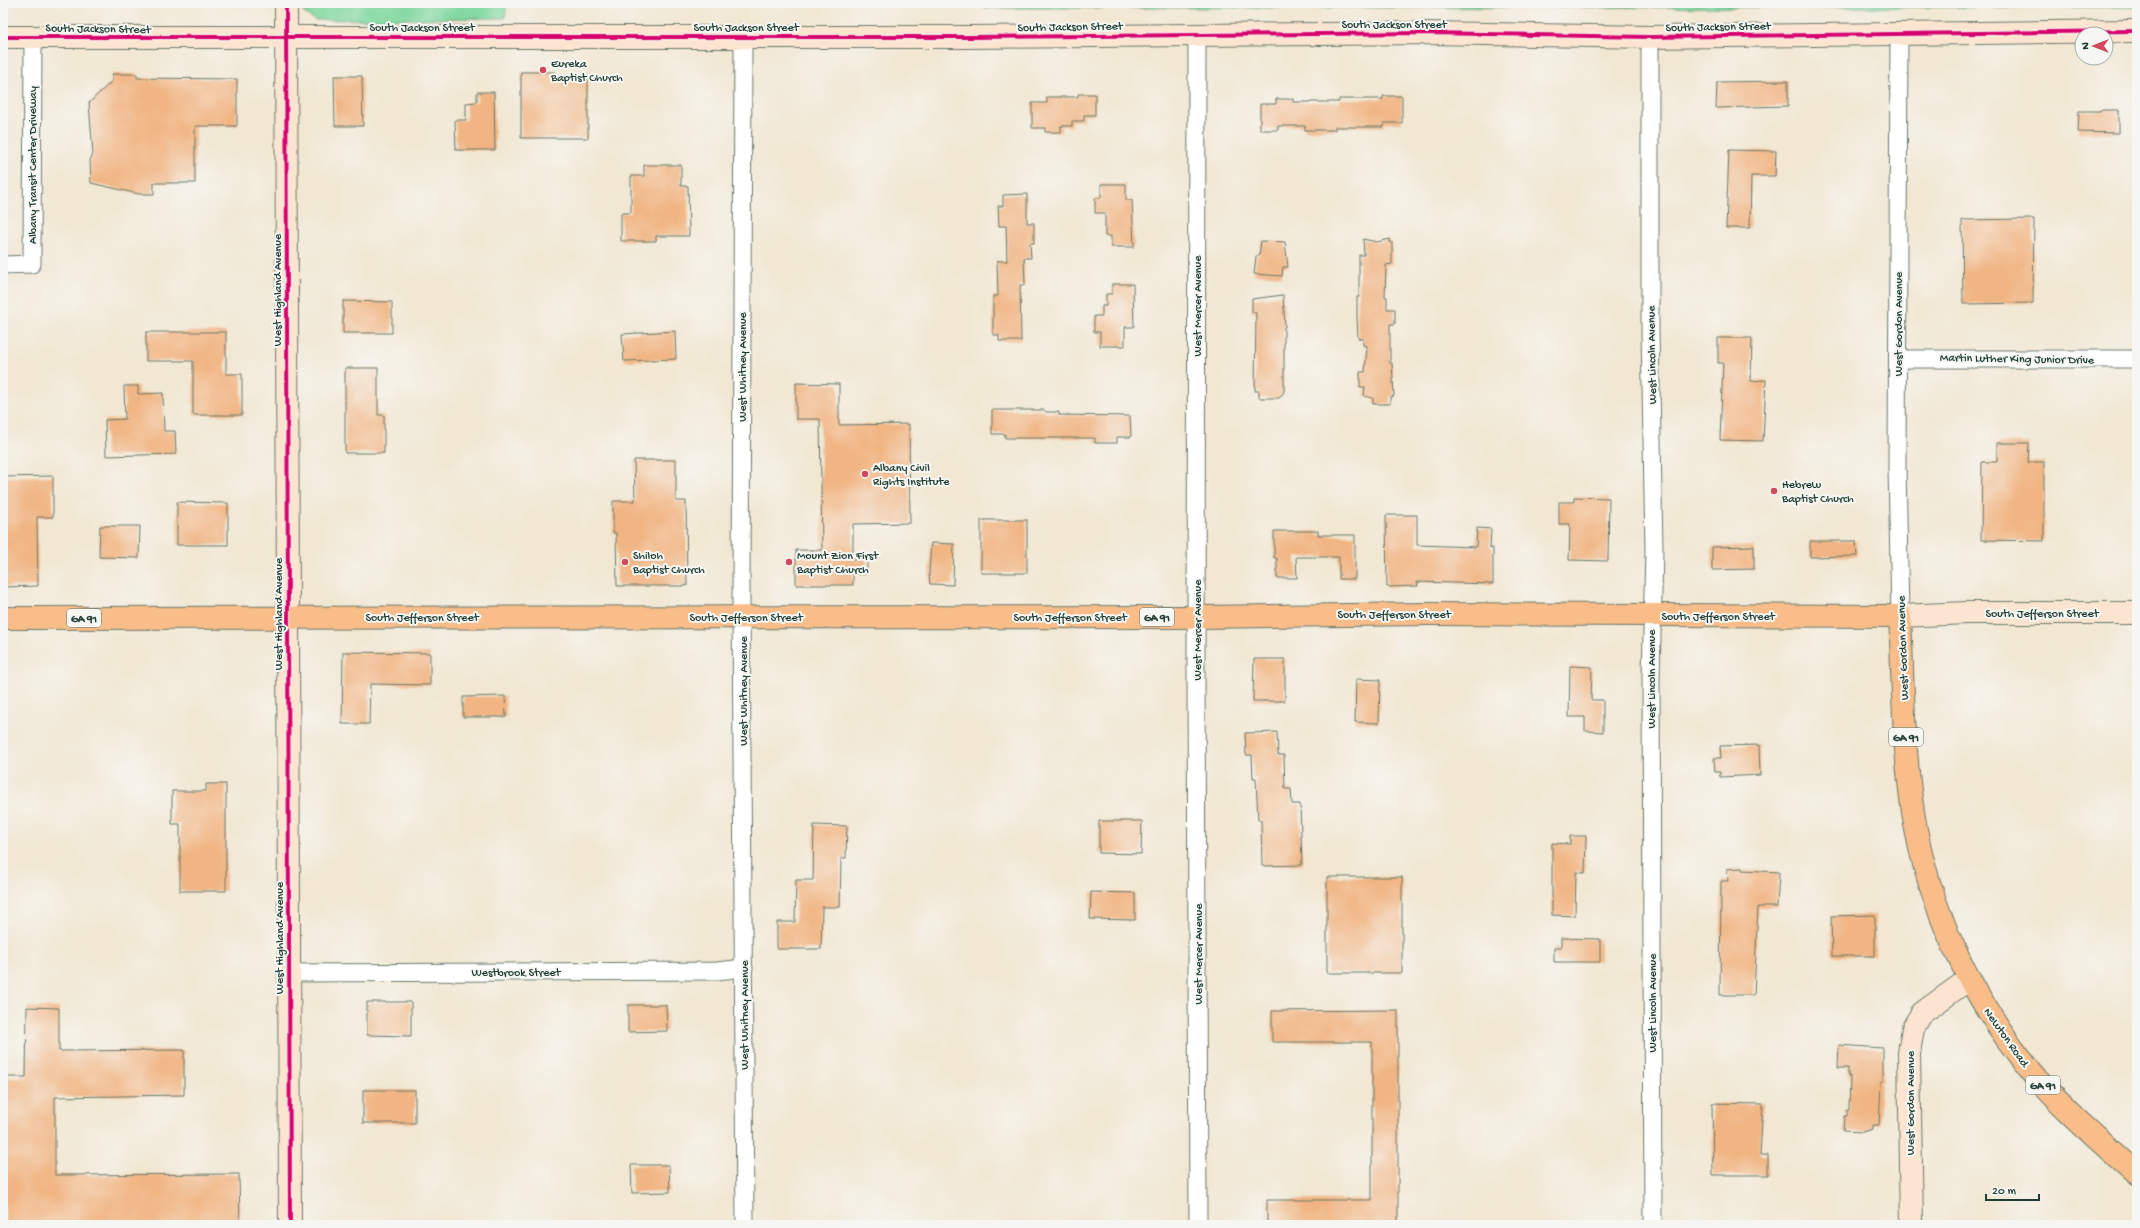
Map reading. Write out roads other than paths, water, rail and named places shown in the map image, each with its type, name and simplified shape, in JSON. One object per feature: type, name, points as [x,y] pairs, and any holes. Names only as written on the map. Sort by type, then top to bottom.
[{"type":"main road","name":"South Jefferson Street","points":[[3,618],[1197,617],[1429,614],[1900,616]]},
{"type":"main road","name":"West Gordon Avenue","points":[[1900,616],[1906,747],[1913,813],[1922,858],[1934,898],[1944,926],[1969,978]]},
{"type":"main road","name":"Newton Road","points":[[1969,978],[1998,1028],[2033,1073],[2072,1115],[2137,1174]]},
{"type":"street","name":"West Highland Avenue","points":[[286,3],[290,1225]]},
{"type":"street","name":"South Jackson Street","points":[[3,37],[743,37],[1427,34],[1650,37],[2137,31]]},
{"type":"street","name":"West Gordon Avenue","points":[[1899,34],[1897,467],[1900,616]]},
{"type":"street","name":"West Mercer Avenue","points":[[1197,35],[1198,1225]]},
{"type":"street","name":"Albany Transit Center Driveway","points":[[3,265],[32,264],[33,37]]},
{"type":"street","name":"West Whitney Avenue","points":[[743,37],[742,617],[745,1225]]},
{"type":"street","name":"West Lincoln Avenue","points":[[1650,37],[1650,330],[1654,550],[1651,616],[1653,1225]]},
{"type":"street","name":"Martin Luther King Junior Drive","points":[[1898,358],[2137,359]]},
{"type":"street","name":"South Jefferson Street","points":[[1900,616],[1967,613],[2137,612]]},
{"type":"street","name":"Westbrook Street","points":[[289,974],[717,971],[744,968]]},
{"type":"street","name":"West Gordon Avenue","points":[[1912,1225],[1909,1053],[1913,1028],[1922,1013],[1969,978]]},
{"type":"place","name":"Eureka Baptist Church","points":[[543,70]]},
{"type":"place","name":"Albany Civil Rights Institute","points":[[865,474]]},
{"type":"place","name":"Hebrew Baptist Church","points":[[1774,491]]},
{"type":"place","name":"Shiloh Baptist Church","points":[[625,562]]},
{"type":"place","name":"Mount Zion First Baptist Church","points":[[789,562]]}]
